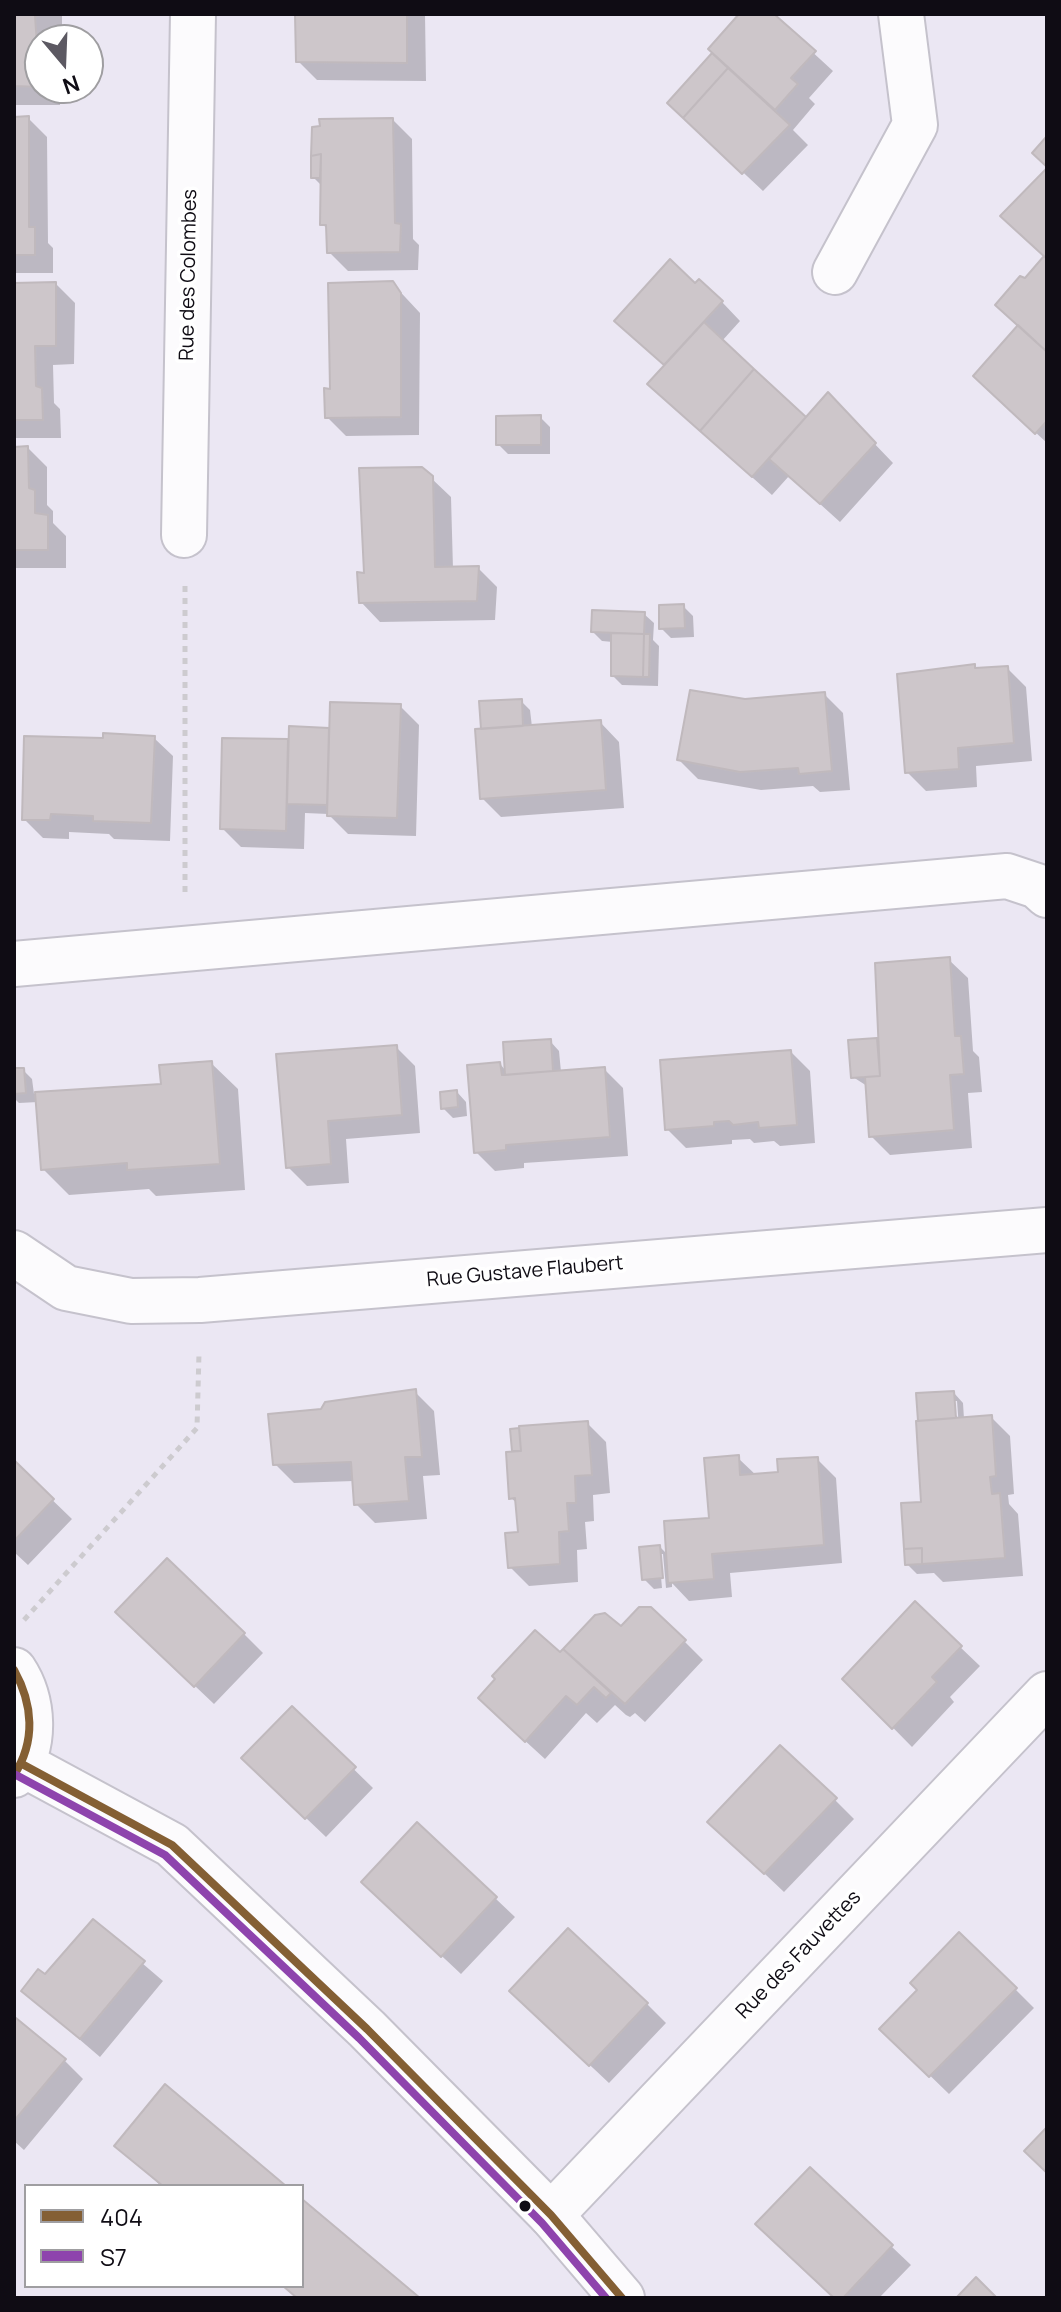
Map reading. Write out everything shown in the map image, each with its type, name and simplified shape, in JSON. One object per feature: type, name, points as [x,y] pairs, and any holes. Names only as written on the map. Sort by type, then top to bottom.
[{"type":"street","name":"Rue des Colombes","points":[[184,535],[193,14]]},
{"type":"street","points":[[835,272],[915,125],[901,14]]},
{"type":"street","points":[[14,964],[1007,876],[1037,886],[1047,895]]},
{"type":"street","name":"Rue Gustave Flaubert","points":[[14,1253],[66,1288],[131,1301],[200,1300],[1047,1230]]},
{"type":"street","points":[[14,1670],[27,1694],[31,1729],[18,1770],[172,1845],[367,2029],[551,2215],[622,2298]]},
{"type":"street","name":"Rue des Fauvettes","points":[[551,2215],[1047,1694]]},
{"type":"path","points":[[184,535],[185,949]]},
{"type":"path","points":[[21,1623],[197,1428],[200,1300]]},
{"type":"building","points":[[14,14],[43,14],[35,16],[36,24],[24,24],[24,86],[14,86]]},
{"type":"building","points":[[295,14],[407,14],[407,63],[296,62]]},
{"type":"building","points":[[739,14],[774,14],[816,51],[791,78],[798,84],[775,110],[708,49]]},
{"type":"building","points":[[712,53],[728,68],[683,118],[667,103]]},
{"type":"building","points":[[728,68],[790,125],[742,174],[683,118]]},
{"type":"building","points":[[29,116],[29,227],[35,227],[35,255],[14,255],[14,117]]},
{"type":"building","points":[[393,118],[395,223],[401,224],[400,252],[327,253],[326,225],[320,225],[321,154],[311,156],[312,127],[320,126],[319,119]]},
{"type":"building","points":[[1047,136],[1047,167],[1032,153]]},
{"type":"building","points":[[321,154],[320,178],[311,178],[311,156]]},
{"type":"building","points":[[1047,168],[1047,259],[1000,216]]},
{"type":"building","points":[[1044,256],[1047,259],[1047,352],[995,305],[1020,276],[1025,278]]},
{"type":"building","points":[[670,259],[695,283],[699,279],[723,301],[664,365],[614,321]]},
{"type":"building","points":[[393,281],[401,293],[401,417],[325,418],[324,388],[330,389],[328,283]]},
{"type":"building","points":[[56,282],[56,346],[35,346],[36,386],[42,388],[43,420],[14,420],[14,283]]},
{"type":"building","points":[[704,322],[754,369],[700,431],[647,384]]},
{"type":"building","points":[[1018,325],[1047,352],[1047,421],[1035,434],[973,376]]},
{"type":"building","points":[[754,369],[806,417],[752,477],[700,431]]},
{"type":"building","points":[[828,392],[876,443],[820,504],[769,459]]},
{"type":"building","points":[[541,415],[541,445],[496,445],[496,416]]},
{"type":"building","points":[[28,446],[29,488],[35,490],[35,513],[48,515],[48,550],[14,550],[14,447]]},
{"type":"building","points":[[422,467],[433,476],[435,567],[479,566],[477,601],[359,603],[357,572],[364,573],[359,468]]},
{"type":"building","points":[[684,604],[685,628],[659,629],[659,605]]},
{"type":"building","points":[[592,610],[645,612],[644,634],[591,632]]},
{"type":"building","points":[[611,633],[644,634],[643,677],[611,676]]},
{"type":"building","points":[[644,634],[650,634],[649,677],[643,677]]},
{"type":"building","points":[[975,664],[975,668],[1008,666],[1014,743],[958,748],[959,769],[905,773],[897,674]]},
{"type":"building","points":[[690,690],[745,699],[825,692],[832,771],[799,774],[798,768],[740,772],[677,760]]},
{"type":"building","points":[[522,699],[523,726],[481,729],[479,701]]},
{"type":"building","points":[[330,702],[401,704],[397,818],[327,816]]},
{"type":"building","points":[[601,720],[606,790],[480,799],[475,729]]},
{"type":"building","points":[[289,726],[329,728],[327,805],[287,804]]},
{"type":"building","points":[[103,733],[155,736],[151,823],[93,821],[93,816],[51,814],[50,820],[22,820],[24,736],[103,738]]},
{"type":"building","points":[[222,738],[288,739],[286,831],[220,829]]},
{"type":"building","points":[[950,957],[955,1036],[961,1036],[964,1074],[950,1075],[954,1130],[869,1137],[865,1077],[880,1076],[875,963]]},
{"type":"building","points":[[877,1038],[880,1076],[851,1078],[848,1040]]},
{"type":"building","points":[[551,1039],[553,1071],[505,1075],[503,1042]]},
{"type":"building","points":[[397,1045],[402,1115],[328,1121],[331,1164],[286,1168],[276,1054]]},
{"type":"building","points":[[791,1050],[797,1125],[759,1128],[758,1122],[733,1125],[729,1121],[714,1122],[714,1126],[665,1130],[660,1060]]},
{"type":"building","points":[[212,1061],[220,1164],[127,1170],[127,1163],[41,1170],[35,1092],[161,1084],[159,1065]]},
{"type":"building","points":[[500,1062],[502,1075],[605,1067],[610,1137],[506,1145],[506,1150],[474,1153],[467,1065]]},
{"type":"building","points":[[14,1068],[24,1068],[26,1093],[14,1094]]},
{"type":"building","points":[[457,1090],[458,1107],[441,1109],[440,1092]]},
{"type":"building","points":[[416,1389],[422,1457],[405,1457],[409,1501],[354,1505],[351,1462],[273,1465],[268,1414],[321,1409],[325,1402]]},
{"type":"building","points":[[954,1391],[956,1418],[918,1421],[916,1393]]},
{"type":"building","points":[[992,1415],[996,1476],[990,1477],[992,1494],[1000,1493],[1005,1558],[922,1564],[922,1548],[904,1549],[901,1503],[921,1502],[916,1421]]},
{"type":"building","points":[[588,1421],[592,1475],[575,1476],[576,1503],[567,1503],[569,1531],[559,1532],[560,1564],[508,1568],[505,1533],[518,1532],[515,1498],[509,1499],[506,1452],[521,1451],[519,1426]]},
{"type":"building","points":[[519,1428],[521,1451],[512,1451],[510,1429]]},
{"type":"building","points":[[739,1455],[740,1475],[778,1472],[777,1459],[818,1457],[824,1545],[712,1554],[714,1579],[668,1583],[664,1521],[709,1518],[704,1458]]},
{"type":"building","points":[[14,1460],[54,1499],[14,1541]]},
{"type":"building","points":[[660,1545],[663,1578],[642,1580],[639,1547]]},
{"type":"building","points":[[922,1548],[922,1564],[905,1565],[904,1549]]},
{"type":"building","points":[[167,1558],[245,1633],[194,1687],[115,1612]]},
{"type":"building","points":[[915,1601],[962,1646],[932,1677],[937,1682],[892,1729],[842,1679]]},
{"type":"building","points":[[639,1607],[651,1607],[686,1640],[625,1704],[563,1649],[595,1615],[605,1613],[621,1626]]},
{"type":"building","points":[[535,1630],[560,1652],[563,1649],[611,1693],[606,1698],[594,1687],[577,1705],[566,1696],[525,1742],[478,1698],[495,1679],[492,1676]]},
{"type":"building","points":[[292,1706],[356,1767],[305,1819],[241,1758]]},
{"type":"building","points":[[780,1745],[837,1798],[764,1874],[707,1822]]},
{"type":"building","points":[[417,1822],[497,1897],[441,1957],[361,1882]]},
{"type":"building","points":[[93,1919],[145,1961],[80,2039],[21,1991],[38,1969],[45,1974]]},
{"type":"building","points":[[568,1928],[648,2003],[589,2066],[509,1991]]},
{"type":"building","points":[[959,1932],[1017,1988],[929,2077],[879,2029],[917,1990],[910,1983]]},
{"type":"building","points":[[16,2018],[66,2059],[14,2121],[14,2020]]},
{"type":"building","points":[[165,2084],[284,2184],[161,2184],[114,2146]]},
{"type":"building","points":[[1047,2127],[1047,2173],[1024,2151]]},
{"type":"building","points":[[810,2167],[893,2245],[843,2298],[834,2298],[755,2224]]},
{"type":"building","points":[[304,2201],[420,2298],[297,2298],[285,2288],[304,2288]]},
{"type":"building","points":[[976,2277],[997,2298],[957,2297]]},
{"type":"transit line","name":"404","points":[[14,1670],[25,1696],[29,1722],[26,1749],[14,1775]]},
{"type":"transit line","name":"404","points":[[22,1764],[172,1845],[367,2029],[551,2215],[622,2298]]},
{"type":"transit line","name":"S7","points":[[16,1775],[165,1855],[359,2038],[542,2223],[606,2298]]}]
